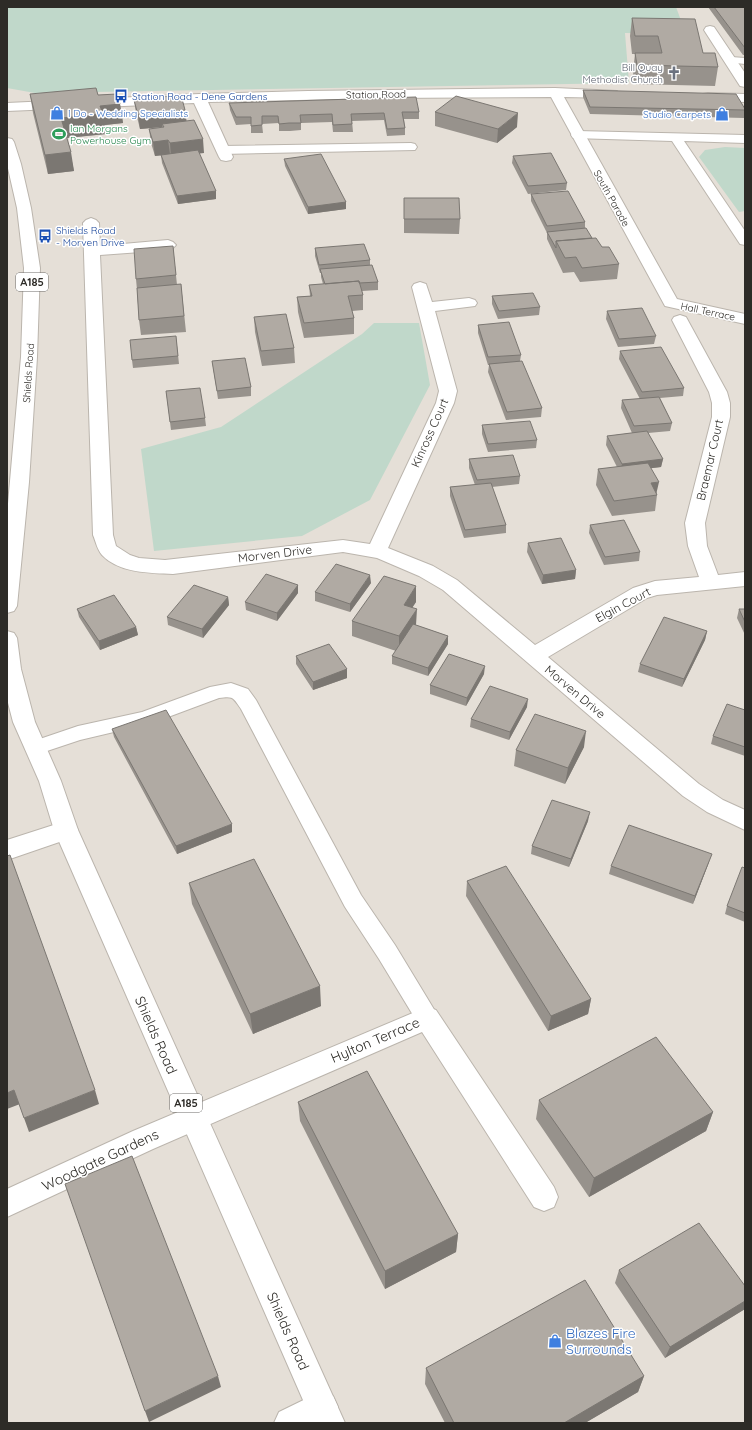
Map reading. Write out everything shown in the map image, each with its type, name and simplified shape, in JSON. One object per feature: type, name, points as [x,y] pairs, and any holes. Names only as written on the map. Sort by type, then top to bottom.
[{"type":"street","points":[[710,30],[745,83]]},
{"type":"street","name":"Station Road","points":[[7,107],[199,98],[410,93],[555,92],[624,94]]},
{"type":"street","name":"South Parade","points":[[555,92],[671,303]]},
{"type":"street","points":[[692,96],[745,98]]},
{"type":"street","points":[[199,98],[224,153]]},
{"type":"street","name":"Shields Road","points":[[7,142],[14,164],[24,208],[32,268],[29,357],[13,483],[7,606]]},
{"type":"street","name":"Morven Drive","points":[[91,223],[103,535],[108,549],[126,561],[147,566],[172,567],[343,546],[377,552],[420,568],[450,585],[691,790],[715,806],[745,821]]},
{"type":"street","points":[[92,251],[168,245]]},
{"type":"street","name":"Kinross Court","points":[[377,552],[445,403],[448,391],[420,287]]},
{"type":"street","points":[[426,307],[469,303]]},
{"type":"street","name":"Hall Terrace","points":[[671,303],[745,319]]},
{"type":"street","name":"Braemar Court","points":[[680,320],[718,392],[721,403],[721,417],[695,523],[694,535],[697,550],[711,582]]},
{"type":"street","name":"Elgin Court","points":[[533,656],[640,593],[655,588],[745,579]]},
{"type":"street","name":"Shields Road","points":[[7,638],[12,677],[24,722],[50,781],[66,830],[325,1415]]},
{"type":"street","points":[[7,850],[66,830]]},
{"type":"street","name":"Hylton Terrace","points":[[193,1118],[427,1018],[544,1197]]},
{"type":"street","name":"Woodgate Gardens","points":[[7,1203],[193,1118]]},
{"type":"street","points":[[290,1423],[325,1415]]},
{"type":"lane","points":[[731,60],[745,61]]},
{"type":"lane","points":[[578,135],[745,139]]},
{"type":"lane","points":[[676,138],[745,241]]},
{"type":"lane","points":[[224,153],[411,147]]},
{"type":"lane","points":[[35,748],[78,733],[145,718],[217,692],[232,690],[241,694],[249,705],[352,901],[387,952],[427,1018]]},
{"type":"green space","points":[[7,7],[676,7],[686,34],[625,33],[629,83],[35,93],[7,88]]},
{"type":"green space","points":[[725,147],[745,148],[745,211],[739,212],[699,157],[705,150]]},
{"type":"green space","points":[[374,323],[419,323],[430,385],[370,500],[302,536],[154,551],[141,449],[221,427],[362,334]]},
{"type":"building","points":[[714,7],[745,7],[745,48]]},
{"type":"building","points":[[632,18],[695,19],[703,53],[715,53],[718,67],[637,65],[635,53],[662,53],[658,36],[635,36]]},
{"type":"building","points":[[96,88],[98,95],[117,94],[120,104],[100,106],[103,114],[61,118],[71,152],[45,155],[30,94]]},
{"type":"building","points":[[583,90],[736,94],[745,110],[590,107]]},
{"type":"building","points":[[181,95],[185,110],[138,115],[134,100]]},
{"type":"building","points":[[456,96],[518,113],[498,129],[435,112]]},
{"type":"building","points":[[416,97],[419,112],[402,112],[405,128],[387,129],[384,113],[351,114],[352,124],[333,125],[332,114],[300,115],[301,123],[279,124],[278,116],[262,116],[262,125],[251,126],[251,117],[236,117],[229,103]]},
{"type":"building","points":[[194,120],[203,139],[170,143],[168,140],[153,142],[149,129],[164,127],[162,124]]},
{"type":"building","points":[[198,150],[216,191],[177,196],[161,155]]},
{"type":"building","points":[[551,153],[567,183],[528,186],[513,156]]},
{"type":"building","points":[[321,154],[346,202],[308,207],[284,159]]},
{"type":"building","points":[[568,191],[585,222],[547,226],[531,194]]},
{"type":"building","points":[[404,198],[459,198],[460,219],[404,219]]},
{"type":"building","points":[[586,228],[592,238],[556,241],[556,248],[547,232]]},
{"type":"building","points":[[596,238],[602,247],[609,247],[619,264],[582,268],[576,257],[565,258],[556,241]]},
{"type":"building","points":[[364,244],[370,260],[319,265],[315,248]]},
{"type":"building","points":[[173,246],[176,275],[136,279],[134,249]]},
{"type":"building","points":[[372,265],[378,282],[359,283],[359,281],[325,284],[320,269]]},
{"type":"building","points":[[359,281],[363,295],[348,296],[354,318],[304,323],[297,297],[312,296],[309,285]]},
{"type":"building","points":[[181,284],[184,316],[139,320],[137,288]]},
{"type":"building","points":[[533,293],[540,307],[499,311],[492,296]]},
{"type":"building","points":[[642,308],[656,336],[619,339],[607,311]]},
{"type":"building","points":[[286,314],[294,348],[261,351],[254,317]]},
{"type":"building","points":[[509,322],[521,355],[488,357],[478,325]]},
{"type":"building","points":[[176,336],[178,356],[132,360],[130,340]]},
{"type":"building","points":[[661,347],[684,388],[642,392],[620,351]]},
{"type":"building","points":[[245,358],[251,387],[217,391],[212,361]]},
{"type":"building","points":[[522,361],[542,408],[507,412],[489,364]]},
{"type":"building","points":[[200,388],[205,418],[170,422],[166,391]]},
{"type":"building","points":[[659,397],[672,423],[634,426],[622,400]]},
{"type":"building","points":[[530,421],[537,440],[488,444],[482,425]]},
{"type":"building","points":[[647,431],[663,459],[622,464],[607,436]]},
{"type":"building","points":[[513,455],[520,476],[477,480],[469,459]]},
{"type":"building","points":[[648,463],[659,482],[651,483],[657,495],[614,501],[598,469]]},
{"type":"building","points":[[491,483],[506,525],[465,530],[450,487]]},
{"type":"building","points":[[624,520],[640,552],[605,557],[590,525]]},
{"type":"building","points":[[561,538],[576,570],[543,575],[528,543]]},
{"type":"building","points":[[336,564],[370,575],[350,604],[315,592]]},
{"type":"building","points":[[266,574],[298,585],[277,613],[245,602]]},
{"type":"building","points":[[384,576],[416,586],[404,605],[417,609],[399,636],[352,621]]},
{"type":"building","points":[[194,585],[228,597],[202,629],[167,617]]},
{"type":"building","points":[[114,595],[136,627],[99,641],[77,609]]},
{"type":"building","points":[[739,609],[745,609],[745,622]]},
{"type":"building","points":[[664,617],[707,631],[684,679],[640,664]]},
{"type":"building","points":[[413,624],[448,636],[428,668],[392,656]]},
{"type":"building","points":[[329,644],[347,669],[313,682],[296,656]]},
{"type":"building","points":[[449,654],[485,666],[467,698],[430,685]]},
{"type":"building","points":[[490,686],[528,699],[510,732],[471,719]]},
{"type":"building","points":[[727,704],[745,710],[745,747],[713,736]]},
{"type":"building","points":[[166,710],[232,824],[176,846],[112,729]]},
{"type":"building","points":[[535,714],[586,731],[568,768],[516,750]]},
{"type":"building","points":[[552,800],[590,812],[571,859],[532,846]]},
{"type":"building","points":[[629,825],[712,854],[695,896],[611,866]]},
{"type":"building","points":[[10,855],[95,1090],[24,1118],[14,1090],[7,1093],[7,856]]},
{"type":"building","points":[[254,859],[320,986],[250,1014],[189,883]]},
{"type":"building","points":[[506,866],[591,999],[551,1016],[467,881]]},
{"type":"building","points":[[742,867],[745,868],[745,913],[727,906]]},
{"type":"building","points":[[656,1037],[713,1112],[594,1178],[539,1100]]},
{"type":"building","points":[[367,1071],[458,1234],[385,1271],[298,1102]]},
{"type":"building","points":[[132,1156],[218,1376],[145,1411],[65,1184]]},
{"type":"building","points":[[699,1223],[745,1286],[745,1301],[670,1347],[619,1270]]},
{"type":"building","name":"Blazes Fire Surrounds","points":[[585,1280],[644,1376],[564,1423],[454,1423],[426,1368]]},
{"type":"place","name":"Bill Quay Methodist Church","points":[[674,73]]},
{"type":"place","name":"Station Road - Dene Gardens","points":[[121,96]]},
{"type":"place","name":"I Do - Wedding Specialists","points":[[57,113]]},
{"type":"place","name":"Studio Carpets","points":[[722,114]]},
{"type":"place","name":"Ian Morgans Powerhouse Gym","points":[[59,134]]},
{"type":"place","name":"Shields Road - Morven Drive","points":[[45,236]]},
{"type":"place","name":"Blazes Fire Surrounds","points":[[555,1341]]}]
